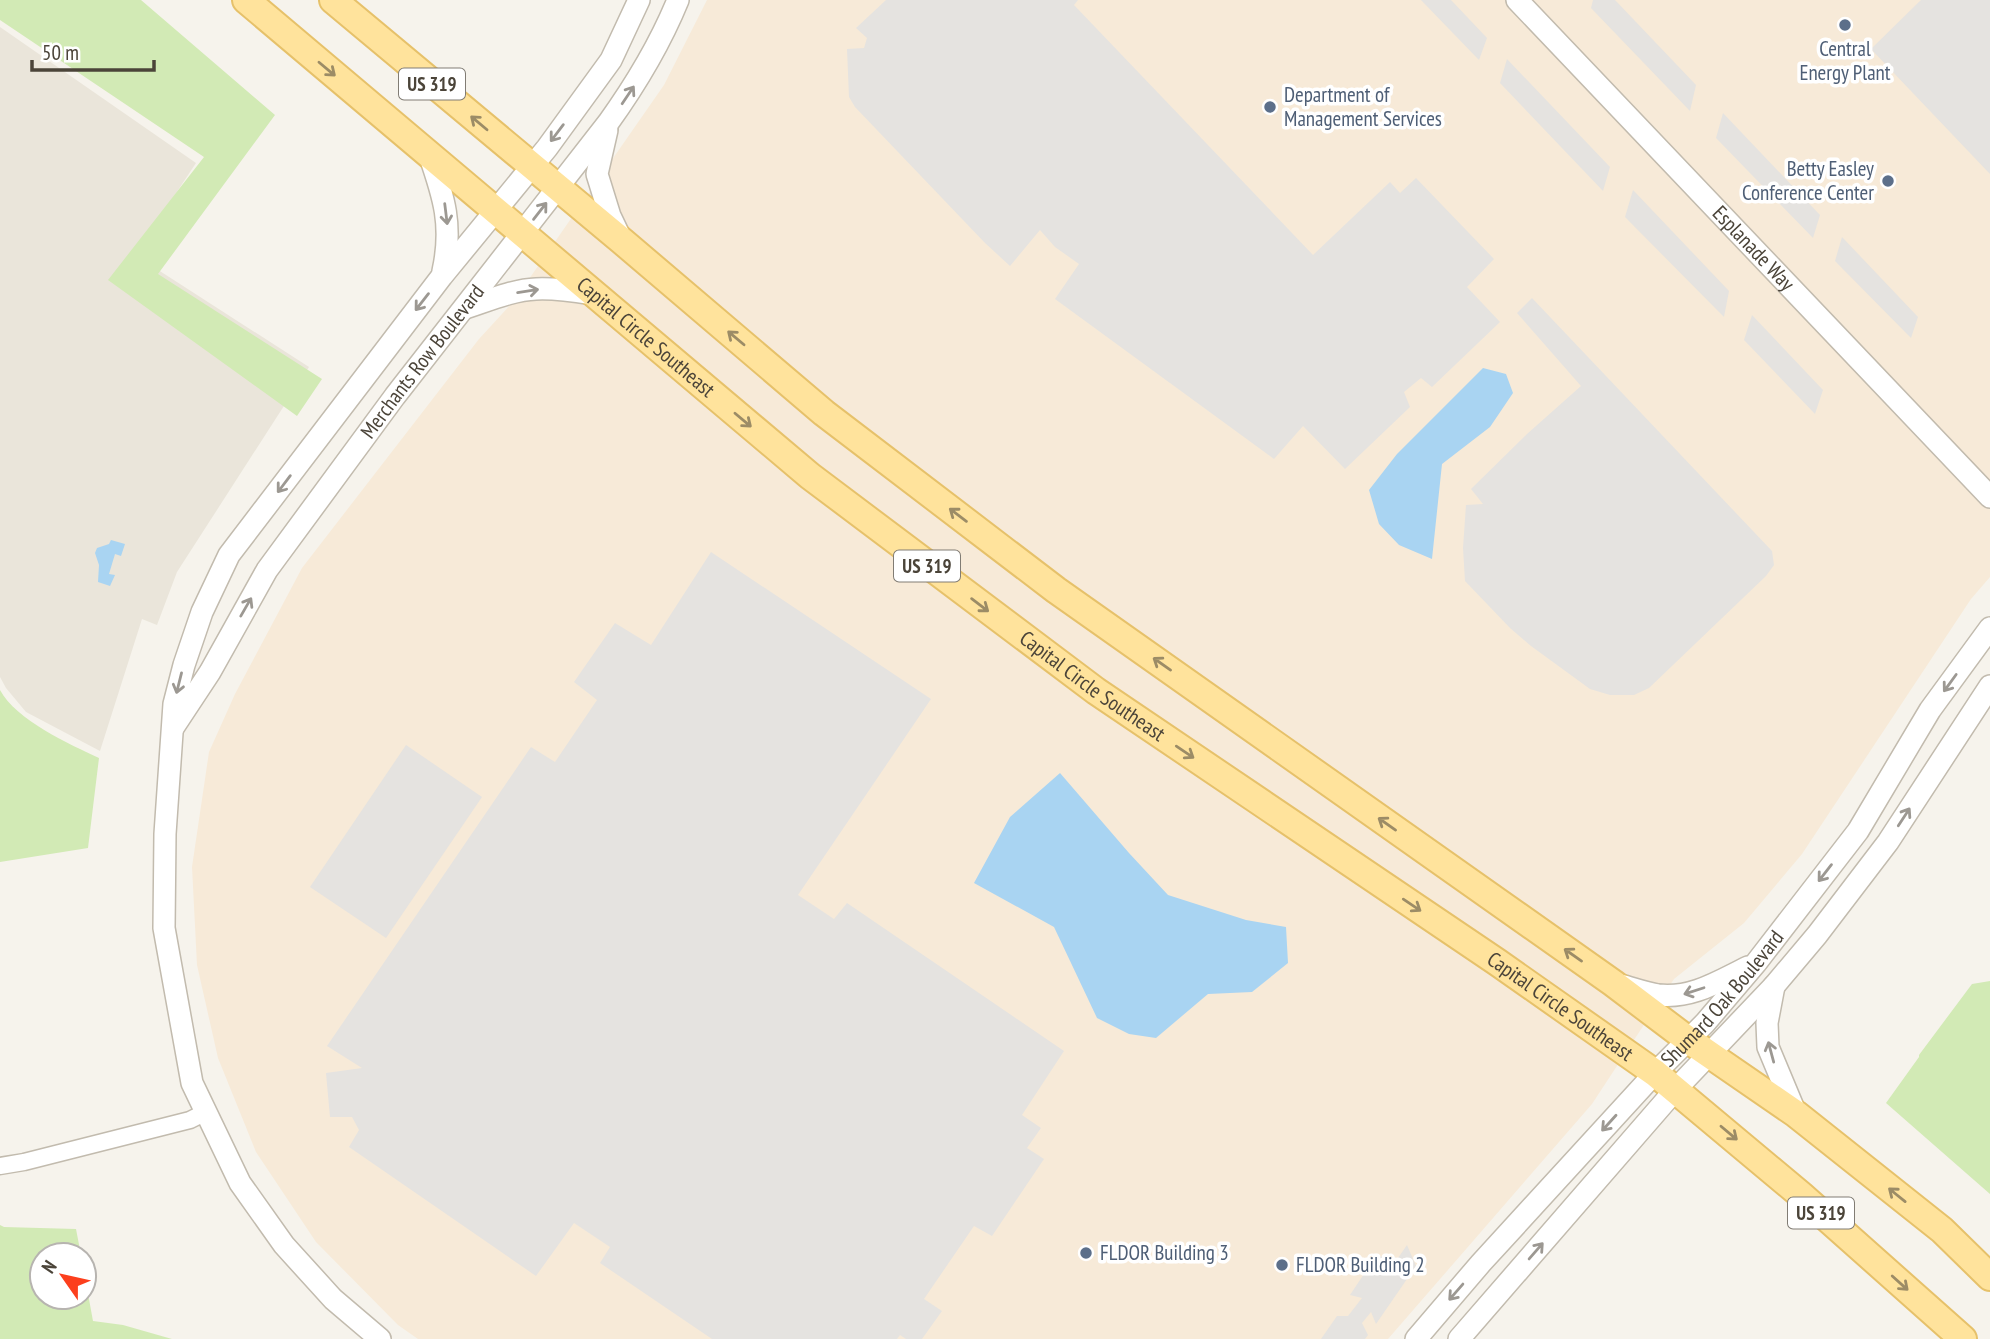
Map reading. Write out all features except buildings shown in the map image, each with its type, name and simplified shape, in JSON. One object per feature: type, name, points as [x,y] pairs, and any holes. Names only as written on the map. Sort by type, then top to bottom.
[{"type":"main road","name":"Capital Circle Southeast","points":[[246,0],[810,476],[1096,691],[1497,962],[1655,1073],[1801,1195],[1963,1339]]},
{"type":"main road","name":"US 319","points":[[333,0],[824,413],[1056,590],[1613,983],[1709,1055],[1796,1114],[1942,1230],[1990,1277]]},
{"type":"street","name":"Merchants Row Boulevard","points":[[380,1339],[333,1299],[284,1245],[240,1183],[192,1083],[164,928],[165,834],[174,704],[202,612],[229,555],[611,60],[639,0]]},
{"type":"street","name":"Merchants Row Boulevard","points":[[173,728],[210,672],[267,570],[395,396],[631,92],[654,53],[678,0]]},
{"type":"street","name":"Esplanade Way","points":[[1517,0],[1990,497]]},
{"type":"street","points":[[608,123],[597,174],[610,216],[622,241]]},
{"type":"street","points":[[429,154],[444,197],[447,223],[448,249],[442,276]]},
{"type":"street","points":[[465,308],[534,289],[592,294]]},
{"type":"street","name":"Shumard Oak Boulevard","points":[[1416,1339],[1481,1263],[1655,1073],[1705,1023],[1756,963],[1858,831],[1930,710],[1990,628]]},
{"type":"street","name":"Shumard Oak Boulevard","points":[[1459,1339],[1676,1089],[1774,986],[1817,934],[1888,842],[1990,686]]},
{"type":"street","points":[[1930,710],[1962,730]]},
{"type":"street","points":[[1613,983],[1657,995],[1681,996],[1696,992],[1756,963]]},
{"type":"street","points":[[1774,986],[1767,1023],[1768,1047],[1796,1114]]},
{"type":"street","points":[[0,1166],[24,1163],[190,1120],[206,1112]]},
{"type":"shaded area","points":[[707,0],[1990,0],[1990,577],[1971,599],[1802,854],[1744,923],[1674,979],[1592,1104],[1388,1339],[418,1339],[398,1325],[316,1242],[256,1152],[218,1058],[197,965],[192,867],[209,752],[235,694],[302,568],[479,339],[513,302],[664,85]]},
{"type":"shaded area","points":[[886,0],[1078,0],[1074,5],[1313,255],[1390,182],[1400,193],[1416,178],[1494,259],[1467,287],[1500,322],[1432,387],[1421,378],[1404,392],[1410,407],[1345,469],[1303,426],[1274,459],[1055,299],[1079,264],[1055,247],[1040,230],[1010,266],[855,107],[849,97],[847,49],[864,48],[867,38],[856,28]]},
{"type":"shaded area","points":[[1421,0],[1451,0],[1487,38],[1479,60]]},
{"type":"shaded area","points":[[1593,0],[1615,0],[1696,85],[1690,111],[1591,8]]},
{"type":"shaded area","points":[[1921,0],[1990,0],[1990,174],[1871,49]]},
{"type":"shaded area","points":[[0,27],[196,163],[135,255],[309,367],[177,572],[157,625],[142,619],[100,751],[26,712],[0,677]]},
{"type":"shaded area","points":[[1507,59],[1610,167],[1603,191],[1500,83]]},
{"type":"shaded area","points":[[1723,113],[1820,215],[1813,238],[1716,138]]},
{"type":"shaded area","points":[[1633,190],[1729,291],[1724,317],[1625,217]]},
{"type":"shaded area","points":[[1842,237],[1918,317],[1911,338],[1835,261]]},
{"type":"shaded area","points":[[1532,298],[1772,551],[1774,565],[1766,576],[1649,688],[1634,695],[1610,695],[1590,689],[1510,628],[1465,581],[1463,548],[1466,505],[1483,504],[1471,489],[1581,386],[1517,313]]},
{"type":"shaded area","points":[[1752,315],[1823,390],[1815,414],[1744,340]]},
{"type":"shaded area","points":[[711,552],[931,699],[798,895],[834,919],[847,903],[1064,1051],[1022,1115],[1041,1128],[1027,1148],[1044,1159],[992,1236],[974,1226],[924,1299],[942,1311],[922,1339],[906,1339],[900,1335],[897,1339],[712,1339],[600,1263],[610,1247],[574,1223],[536,1276],[349,1147],[359,1130],[352,1117],[330,1117],[326,1073],[362,1068],[327,1046],[531,747],[555,762],[597,700],[574,682],[615,623],[651,645]]},
{"type":"shaded area","points":[[406,745],[482,797],[386,938],[310,887]]},
{"type":"shaded area","points":[[1407,1245],[1416,1266],[1376,1324],[1371,1312],[1362,1323],[1368,1335],[1365,1339],[1321,1339],[1337,1316],[1348,1316],[1362,1298],[1350,1295],[1376,1256],[1398,1258]]},
{"type":"green space","points":[[0,0],[141,0],[275,115],[158,274],[322,379],[297,416],[108,280],[204,157],[0,20]]},
{"type":"green space","points":[[0,690],[30,721],[99,758],[88,848],[0,862]]},
{"type":"green space","points":[[1990,981],[1990,1194],[1886,1103],[1972,984]]},
{"type":"green space","points":[[0,1225],[76,1229],[78,1241],[28,1241],[28,1311],[91,1311],[93,1321],[123,1325],[172,1339],[0,1339]]},
{"type":"water","points":[[1483,368],[1506,374],[1513,393],[1490,427],[1442,464],[1432,559],[1399,545],[1379,524],[1369,490],[1397,454]]},
{"type":"water","points":[[111,540],[125,544],[121,556],[115,554],[109,574],[115,575],[110,586],[98,582],[99,565],[95,553],[97,548],[109,544]]},
{"type":"water","points":[[1060,773],[1168,895],[1246,920],[1286,927],[1288,963],[1252,992],[1208,994],[1156,1038],[1129,1034],[1097,1018],[1054,927],[974,883],[1010,817]]},
{"type":"place","name":"Central Energy Plant","points":[[1845,25]]},
{"type":"place","name":"Department of Management Services","points":[[1270,107]]},
{"type":"place","name":"Betty Easley Conference Center","points":[[1888,181]]},
{"type":"place","name":"FLDOR Building 3","points":[[1086,1253]]},
{"type":"place","name":"FLDOR Building 2","points":[[1282,1265]]}]
